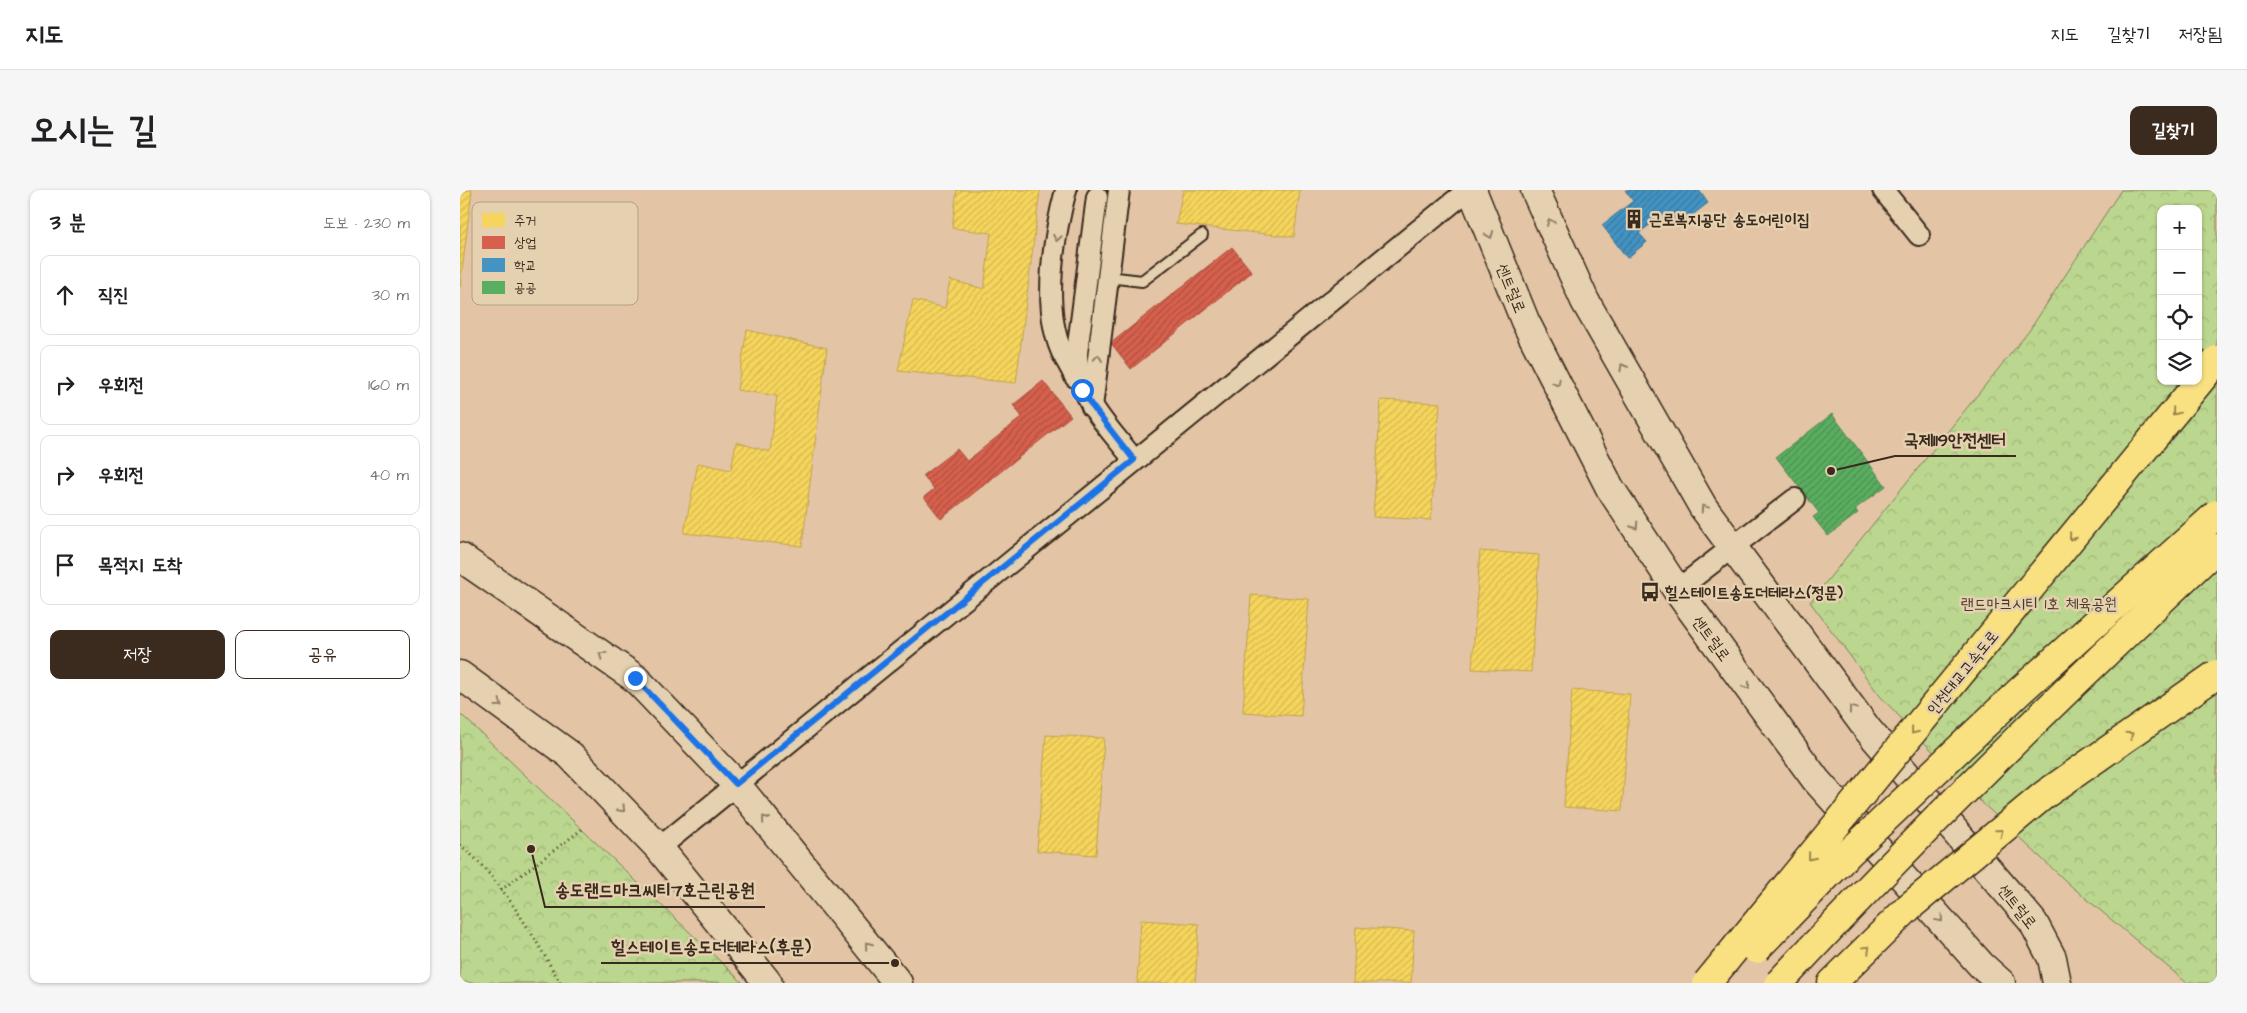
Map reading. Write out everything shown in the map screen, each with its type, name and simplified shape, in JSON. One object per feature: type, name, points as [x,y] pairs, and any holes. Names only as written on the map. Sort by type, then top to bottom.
[{"type":"highway","name":"인천대교고속도로","points":[[1707,983],[2217,360]]},
{"type":"highway","points":[[1723,983],[1850,852],[1999,710],[2217,514]]},
{"type":"highway","points":[[1779,983],[1848,908],[2044,714],[2217,548]]},
{"type":"highway","points":[[1832,983],[1909,908],[2044,795],[2217,674]]},
{"type":"main road","name":"센트럴로","points":[[1472,190],[1525,321],[1606,479],[1677,590],[1816,780],[1982,966],[2000,983]]},
{"type":"main road","name":"센트럴로","points":[[1535,190],[1585,301],[1703,507],[1868,730],[2033,922],[2052,958],[2057,983]]},
{"type":"main road","points":[[460,558],[635,678],[736,784],[898,983]]},
{"type":"main road","points":[[460,675],[570,755],[659,848],[768,983]]},
{"type":"street","points":[[1066,190],[1054,257],[1052,310],[1060,349],[1087,398],[1134,460]]},
{"type":"street","points":[[1087,398],[1108,276],[1119,190]]},
{"type":"street","points":[[659,848],[1468,190]]},
{"type":"street","points":[[1883,190],[1919,236]]},
{"type":"street","points":[[1087,398],[1078,372],[1077,353],[1096,197]]},
{"type":"street","points":[[1677,590],[1795,499]]},
{"type":"lane","points":[[1108,276],[1142,281],[1202,235]]},
{"type":"path","points":[[501,890],[585,827]]},
{"type":"path","points":[[460,845],[471,853],[501,890],[543,952],[560,983]]},
{"type":"green space","name":"랜드마크시티 1호 체육공원","points":[[2121,190],[2217,190],[2217,983],[2187,983],[2070,885],[1976,797],[1880,696],[1810,602],[2029,331]]},
{"type":"green space","points":[[460,715],[464,717],[743,983],[460,983]]},
{"type":"building: 주거","points":[[460,190],[472,190],[460,287]]},
{"type":"building: 주거","points":[[957,190],[1040,190],[1016,383],[898,371],[913,300],[945,308],[950,280],[984,289],[991,233],[952,228]]},
{"type":"building: 주거","points":[[1183,190],[1300,190],[1294,237],[1176,224]]},
{"type":"building: 주거","points":[[747,330],[827,348],[802,546],[684,533],[698,463],[731,470],[736,442],[770,452],[777,396],[737,390]]},
{"type":"building: 주거","points":[[1381,400],[1440,403],[1431,520],[1373,517]]},
{"type":"building: 주거","points":[[1480,551],[1539,555],[1531,672],[1472,669]]},
{"type":"building: 주거","points":[[1251,595],[1309,599],[1301,716],[1243,712]]},
{"type":"building: 주거","points":[[1572,690],[1630,694],[1622,811],[1564,807]]},
{"type":"building: 주거","points":[[1046,735],[1104,738],[1096,855],[1037,851]]},
{"type":"building: 주거","points":[[1141,920],[1199,924],[1195,983],[1137,983]]},
{"type":"building: 주거","points":[[1356,927],[1414,931],[1411,983],[1353,983]]},
{"type":"building: 상업","points":[[1232,247],[1252,272],[1131,369],[1111,343]]},
{"type":"building: 상업","points":[[1043,381],[1071,416],[941,519],[924,497],[934,489],[923,475],[957,449],[967,461],[1022,417],[1013,405]]},
{"type":"building: 학교","name":"근로복지공단 송도어린이집","points":[[1625,190],[1699,190],[1708,203],[1677,227],[1665,213],[1639,233],[1647,242],[1627,258],[1602,225],[1633,201]]},
{"type":"building: 공공","points":[[1832,414],[1886,486],[1855,509],[1858,513],[1828,536],[1813,517],[1819,513],[1776,457]]},
{"type":"place","name":"근로복지공단 송도어린이집","points":[[1634,219]]},
{"type":"place","name":"국제119안전센터","points":[[1831,471]]},
{"type":"place","name":"힐스테이트송도더테라스(정문)","points":[[1650,592]]},
{"type":"place","name":"송도랜드마크씨티7호근린공원","points":[[531,849]]},
{"type":"place","name":"힐스테이트송도더테라스(후문)","points":[[895,963]]},
{"type":"route","points":[[635,678],[736,784],[1134,460],[1086,398],[1082,390]]}]
